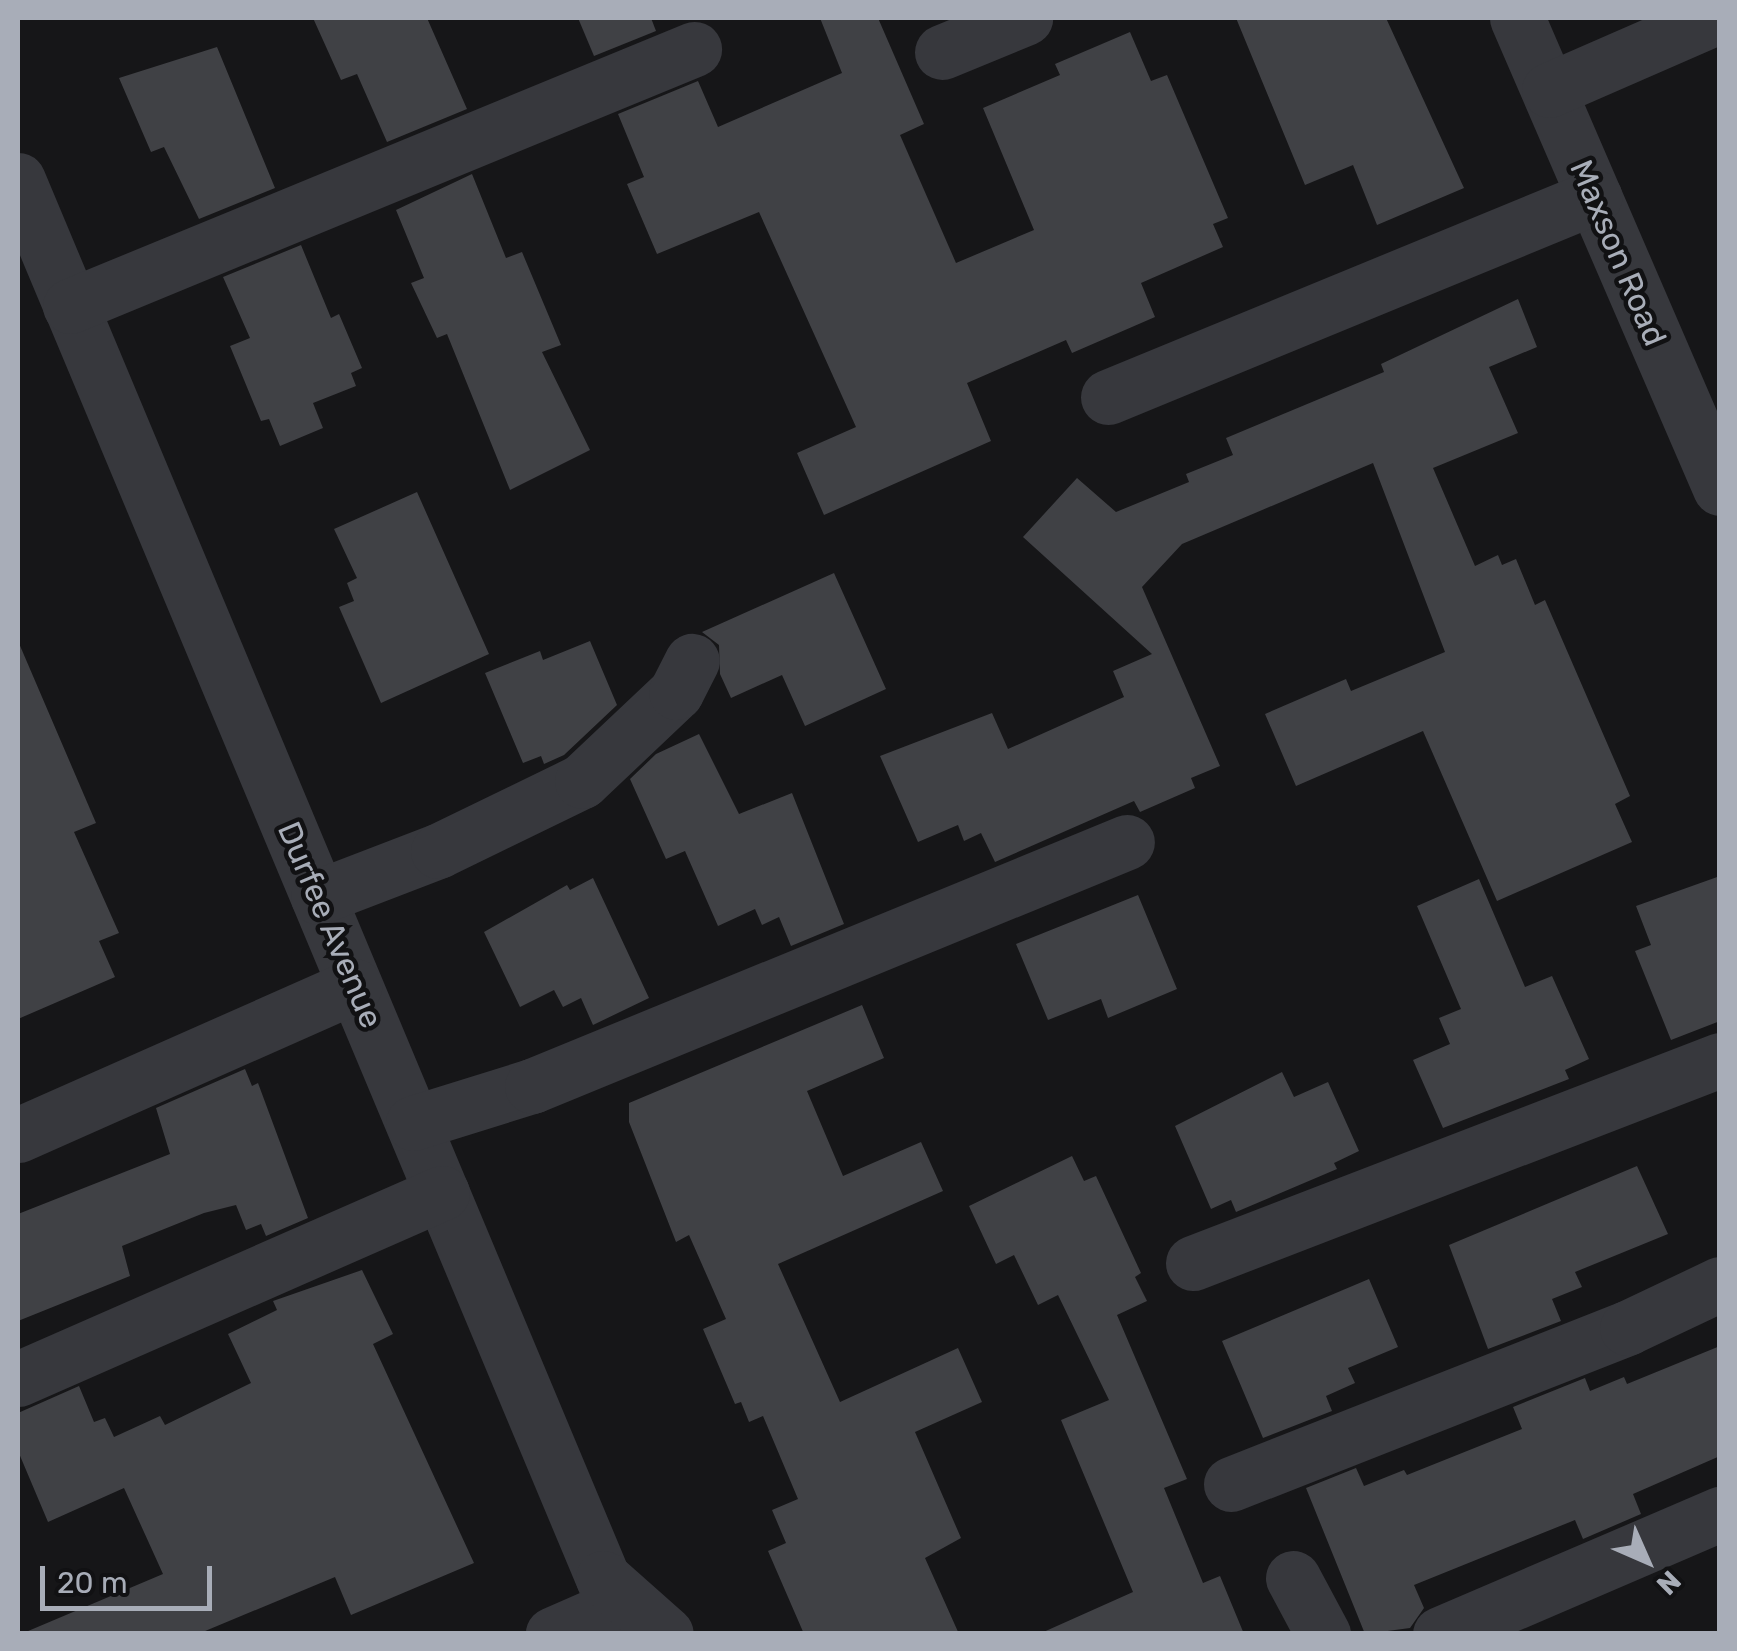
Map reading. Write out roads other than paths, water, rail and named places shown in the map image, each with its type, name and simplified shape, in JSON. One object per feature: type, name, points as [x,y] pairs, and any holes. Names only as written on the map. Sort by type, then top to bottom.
[{"type":"street","points":[[942,52],[1025,18]]},
{"type":"street","name":"Maxson Road","points":[[1517,18],[1720,488]]},
{"type":"street","points":[[1548,90],[1714,18]]},
{"type":"street","points":[[70,306],[694,49]]},
{"type":"street","name":"Durfee Avenue","points":[[18,180],[604,1578]]},
{"type":"street","points":[[1108,398],[1594,197]]},
{"type":"street","points":[[318,897],[438,852],[582,781],[676,692],[692,661]]},
{"type":"street","points":[[413,1123],[532,1086],[1126,842]]},
{"type":"street","points":[[18,1135],[355,986]]},
{"type":"street","points":[[1193,1263],[1720,1060]]},
{"type":"street","points":[[18,1379],[442,1193]]},
{"type":"street","points":[[1231,1484],[1626,1328],[1720,1284]]},
{"type":"street","points":[[1440,1634],[1720,1514]]},
{"type":"street","points":[[553,1634],[615,1607],[604,1578]]},
{"type":"street","points":[[604,1578],[666,1634]]},
{"type":"street","points":[[1293,1578],[1324,1634]]}]
